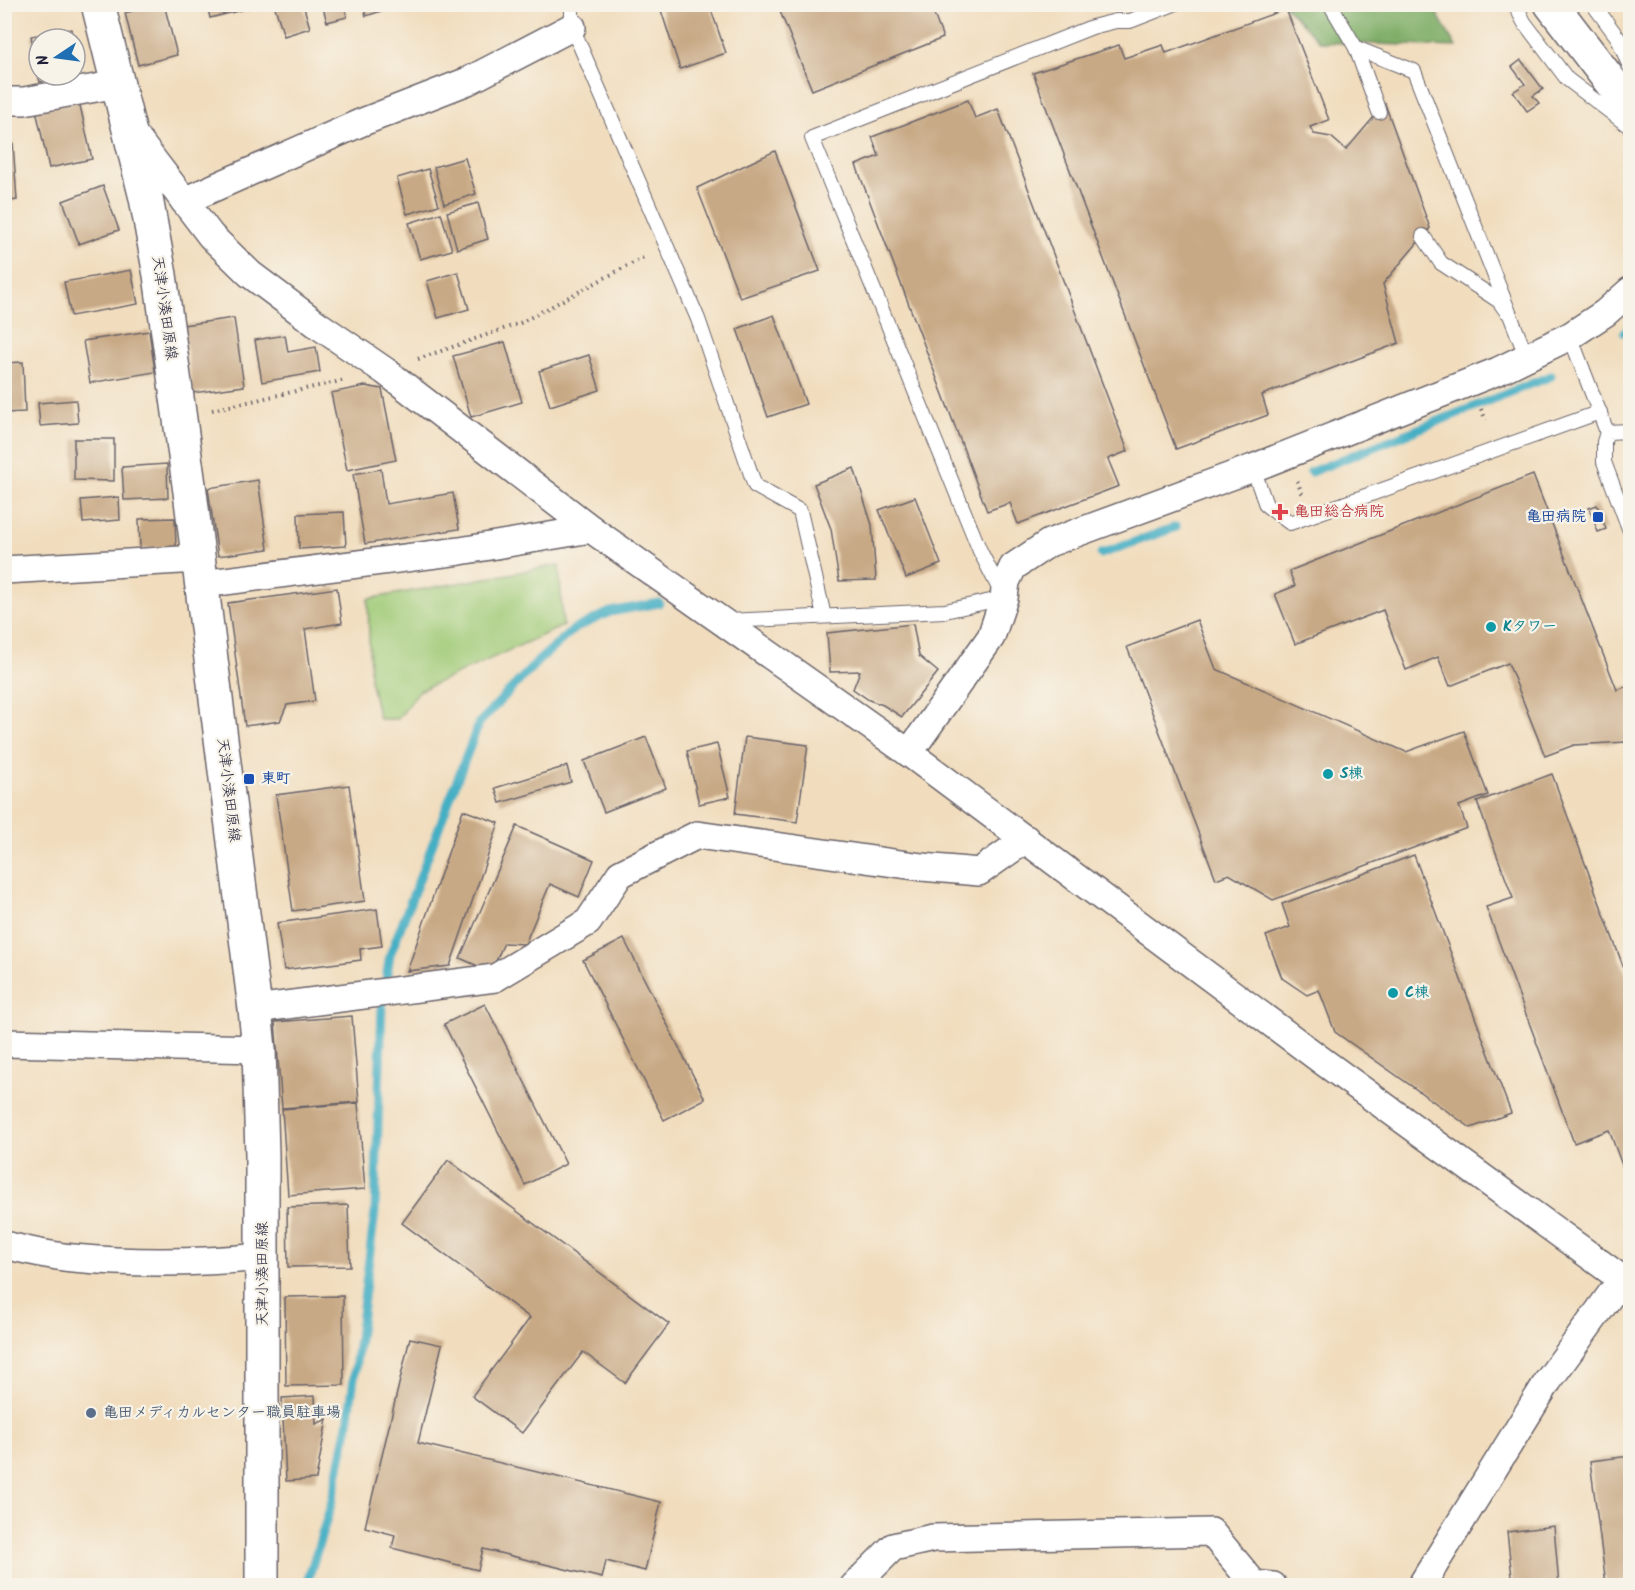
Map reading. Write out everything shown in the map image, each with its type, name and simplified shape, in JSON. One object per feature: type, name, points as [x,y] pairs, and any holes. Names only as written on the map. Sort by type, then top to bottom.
[{"type":"main road","name":"天津小湊田原線","points":[[98,4],[146,198],[160,275],[255,1009],[259,1049],[263,1257],[262,1586]]},
{"type":"main road","points":[[1551,4],[1630,107]]},
{"type":"street","points":[[184,201],[360,123],[468,81],[572,16]]},
{"type":"street","points":[[4,101],[24,101],[118,84]]},
{"type":"street","points":[[128,127],[211,236],[250,274],[385,371],[591,529],[909,753],[1331,1067],[1626,1282],[1548,1381],[1421,1586]]},
{"type":"street","points":[[909,753],[991,638],[1004,598],[1006,582],[1013,567],[1049,543],[1253,468],[1461,387],[1570,336],[1605,313],[1630,291]]},
{"type":"street","points":[[4,570],[200,571],[460,551],[591,529]]},
{"type":"street","points":[[255,1009],[495,978],[588,922],[620,874],[698,835],[922,867],[979,872],[1026,839]]},
{"type":"street","points":[[4,1043],[259,1049]]},
{"type":"street","points":[[4,1245],[71,1258],[133,1261],[207,1262],[263,1257]]},
{"type":"street","points":[[854,1586],[893,1547],[933,1538],[1211,1532],[1254,1584],[1273,1586]]},
{"type":"lane","points":[[713,616],[824,616],[945,611],[1004,598],[976,541],[812,138],[1092,27],[1116,21],[1130,21],[1174,4]]},
{"type":"lane","points":[[1330,4],[1356,48],[1378,112]]},
{"type":"lane","points":[[1515,4],[1524,22],[1567,79],[1630,127]]},
{"type":"lane","points":[[1593,4],[1618,38],[1630,67]]},
{"type":"lane","points":[[572,16],[698,319],[755,486],[800,511],[824,616]]},
{"type":"lane","points":[[1356,48],[1414,71],[1515,322],[1527,358]]},
{"type":"lane","points":[[1423,236],[1441,264],[1498,301],[1515,322]]},
{"type":"lane","points":[[1570,336],[1607,432],[1604,442],[1604,462],[1630,531]]},
{"type":"lane","points":[[1253,468],[1266,505],[1290,523],[1600,412]]},
{"type":"lane","points":[[1607,432],[1630,431]]},
{"type":"path","points":[[179,418],[385,371],[520,323],[667,245]]},
{"type":"green space","points":[[1284,5],[1432,5],[1456,47],[1320,42]]},
{"type":"green space","points":[[559,565],[563,626],[419,691],[398,719],[379,719],[370,679],[368,599]]},
{"type":"building","points":[[164,4],[177,55],[138,65],[125,13]]},
{"type":"building","points":[[207,4],[257,4],[258,6],[210,18]]},
{"type":"building","points":[[274,4],[303,4],[310,28],[284,36]]},
{"type":"building","points":[[322,4],[344,4],[347,17],[327,22]]},
{"type":"building","points":[[363,4],[382,4],[384,10],[366,16]]},
{"type":"building","points":[[659,4],[709,4],[726,53],[680,69]]},
{"type":"building","points":[[777,4],[930,4],[943,38],[812,90]]},
{"type":"building","points":[[1286,9],[1329,120],[1310,127],[1314,134],[1331,137],[1346,150],[1385,104],[1430,228],[1383,284],[1399,343],[1262,395],[1268,415],[1176,449],[1033,73],[1119,45],[1124,58],[1163,45],[1166,53]]},
{"type":"building","points":[[1521,60],[1543,89],[1533,96],[1539,103],[1527,111],[1513,92],[1525,84],[1512,67]]},
{"type":"building","points":[[968,100],[975,118],[998,109],[1128,451],[1108,459],[1119,486],[1018,524],[1010,503],[987,511],[856,165],[879,156],[872,137]]},
{"type":"building","points":[[79,101],[92,159],[49,168],[36,110]]},
{"type":"building","points":[[4,143],[13,143],[17,200],[4,202]]},
{"type":"building","points":[[775,151],[820,271],[740,298],[697,188]]},
{"type":"building","points":[[465,158],[476,194],[444,204],[434,167]]},
{"type":"building","points":[[428,169],[439,205],[407,214],[397,178]]},
{"type":"building","points":[[103,186],[119,230],[79,244],[63,201]]},
{"type":"building","points":[[478,203],[488,239],[457,249],[447,212]]},
{"type":"building","points":[[441,213],[452,250],[420,259],[409,223]]},
{"type":"building","points":[[131,270],[138,304],[71,316],[64,282]]},
{"type":"building","points":[[458,272],[469,309],[438,318],[427,281]]},
{"type":"building","points":[[774,315],[806,404],[768,417],[737,329]]},
{"type":"building","points":[[234,318],[244,386],[193,393],[183,325]]},
{"type":"building","points":[[149,331],[155,372],[90,383],[83,341]]},
{"type":"building","points":[[285,335],[288,352],[316,347],[320,372],[262,382],[255,340]]},
{"type":"building","points":[[505,342],[522,402],[471,417],[453,356]]},
{"type":"building","points":[[589,355],[600,390],[550,406],[539,371]]},
{"type":"building","points":[[23,362],[25,412],[4,413],[4,363]]},
{"type":"building","points":[[365,386],[382,389],[396,460],[347,470],[331,393]]},
{"type":"building","points":[[76,400],[78,423],[40,426],[38,403]]},
{"type":"building","points":[[74,439],[114,439],[114,481],[74,480]]},
{"type":"building","points":[[167,464],[168,498],[124,500],[122,467]]},
{"type":"building","points":[[854,468],[872,525],[876,580],[839,581],[831,529],[814,484]]},
{"type":"building","points":[[381,469],[386,504],[453,493],[459,529],[365,544],[353,474]]},
{"type":"building","name":"Kタワー","points":[[1533,475],[1617,690],[1630,685],[1630,752],[1626,742],[1574,745],[1545,756],[1508,663],[1450,686],[1438,657],[1406,670],[1383,610],[1295,644],[1275,594],[1295,586],[1289,571]]},
{"type":"building","points":[[258,480],[268,549],[218,556],[208,488]]},
{"type":"building","points":[[119,497],[120,520],[83,523],[81,500]]},
{"type":"building","points":[[915,497],[941,564],[906,578],[879,510]]},
{"type":"building","points":[[1597,505],[1606,529],[1598,532],[1589,508]]},
{"type":"building","points":[[344,512],[346,546],[299,549],[298,514]]},
{"type":"building","points":[[175,518],[176,548],[140,549],[139,519]]},
{"type":"building","points":[[337,588],[342,623],[305,629],[315,701],[287,705],[280,721],[245,726],[228,603]]},
{"type":"building","name":"S棟","points":[[1197,620],[1216,669],[1406,752],[1464,731],[1488,795],[1459,806],[1467,828],[1273,900],[1229,874],[1216,879],[1127,647]]},
{"type":"building","points":[[913,624],[919,656],[938,672],[902,717],[853,689],[860,671],[830,672],[827,633]]},
{"type":"building","points":[[646,737],[666,788],[604,812],[584,761]]},
{"type":"building","points":[[745,737],[808,745],[797,822],[735,814]]},
{"type":"building","points":[[717,744],[730,797],[699,804],[687,751]]},
{"type":"building","points":[[567,766],[571,782],[500,803],[495,788]]},
{"type":"building","points":[[1552,774],[1630,985],[1630,1187],[1609,1130],[1574,1143],[1486,907],[1513,898],[1477,802]]},
{"type":"building","points":[[349,785],[365,901],[293,911],[276,795]]},
{"type":"building","points":[[463,810],[499,823],[450,966],[407,971]]},
{"type":"building","points":[[517,826],[594,860],[579,897],[550,884],[525,944],[504,943],[491,972],[460,958]]},
{"type":"building","name":"C棟","points":[[1414,855],[1511,1113],[1471,1128],[1335,1032],[1319,990],[1307,995],[1282,978],[1266,936],[1290,927],[1282,904]]},
{"type":"building","points":[[377,909],[382,946],[360,949],[361,960],[284,970],[277,923]]},
{"type":"building","points":[[624,939],[705,1099],[664,1120],[583,960]]},
{"type":"building","points":[[485,1004],[566,1164],[525,1185],[444,1024]]},
{"type":"building","points":[[352,1016],[359,1102],[282,1108],[275,1022]]},
{"type":"building","points":[[358,1103],[365,1189],[288,1195],[282,1109]]},
{"type":"building","points":[[448,1160],[669,1324],[625,1383],[583,1352],[522,1433],[472,1396],[530,1318],[402,1223]]},
{"type":"building","points":[[348,1205],[350,1266],[288,1267],[287,1207]]},
{"type":"building","points":[[343,1296],[344,1385],[286,1386],[285,1297]]},
{"type":"building","points":[[410,1338],[442,1345],[418,1443],[661,1502],[645,1571],[606,1561],[602,1578],[483,1549],[478,1570],[392,1548],[395,1535],[365,1527]]},
{"type":"building","points":[[315,1396],[316,1424],[327,1419],[316,1479],[286,1481],[282,1398]]},
{"type":"building","points":[[1630,1456],[1630,1581],[1606,1584],[1590,1461]]},
{"type":"building","points":[[1554,1526],[1559,1586],[1513,1586],[1507,1532]]},
{"type":"waterway","points":[[1624,332],[1630,328]]},
{"type":"waterway","points":[[1311,472],[1551,376]]},
{"type":"waterway","points":[[1101,554],[1176,527]]},
{"type":"waterway","points":[[306,1586],[331,1505],[348,1425],[375,1212],[382,1005],[390,955],[479,723],[538,661],[574,629],[610,612],[659,603]]},
{"type":"place","name":"亀田総合病院","points":[[1280,512]]},
{"type":"place","name":"亀田病院","points":[[1598,517]]},
{"type":"place","name":"Kタワー","points":[[1491,627]]},
{"type":"place","name":"S棟","points":[[1328,774]]},
{"type":"place","name":"東町","points":[[249,779]]},
{"type":"place","name":"C棟","points":[[1393,993]]},
{"type":"place","name":"亀田メディカルセンター職員駐車場","points":[[91,1413]]}]
